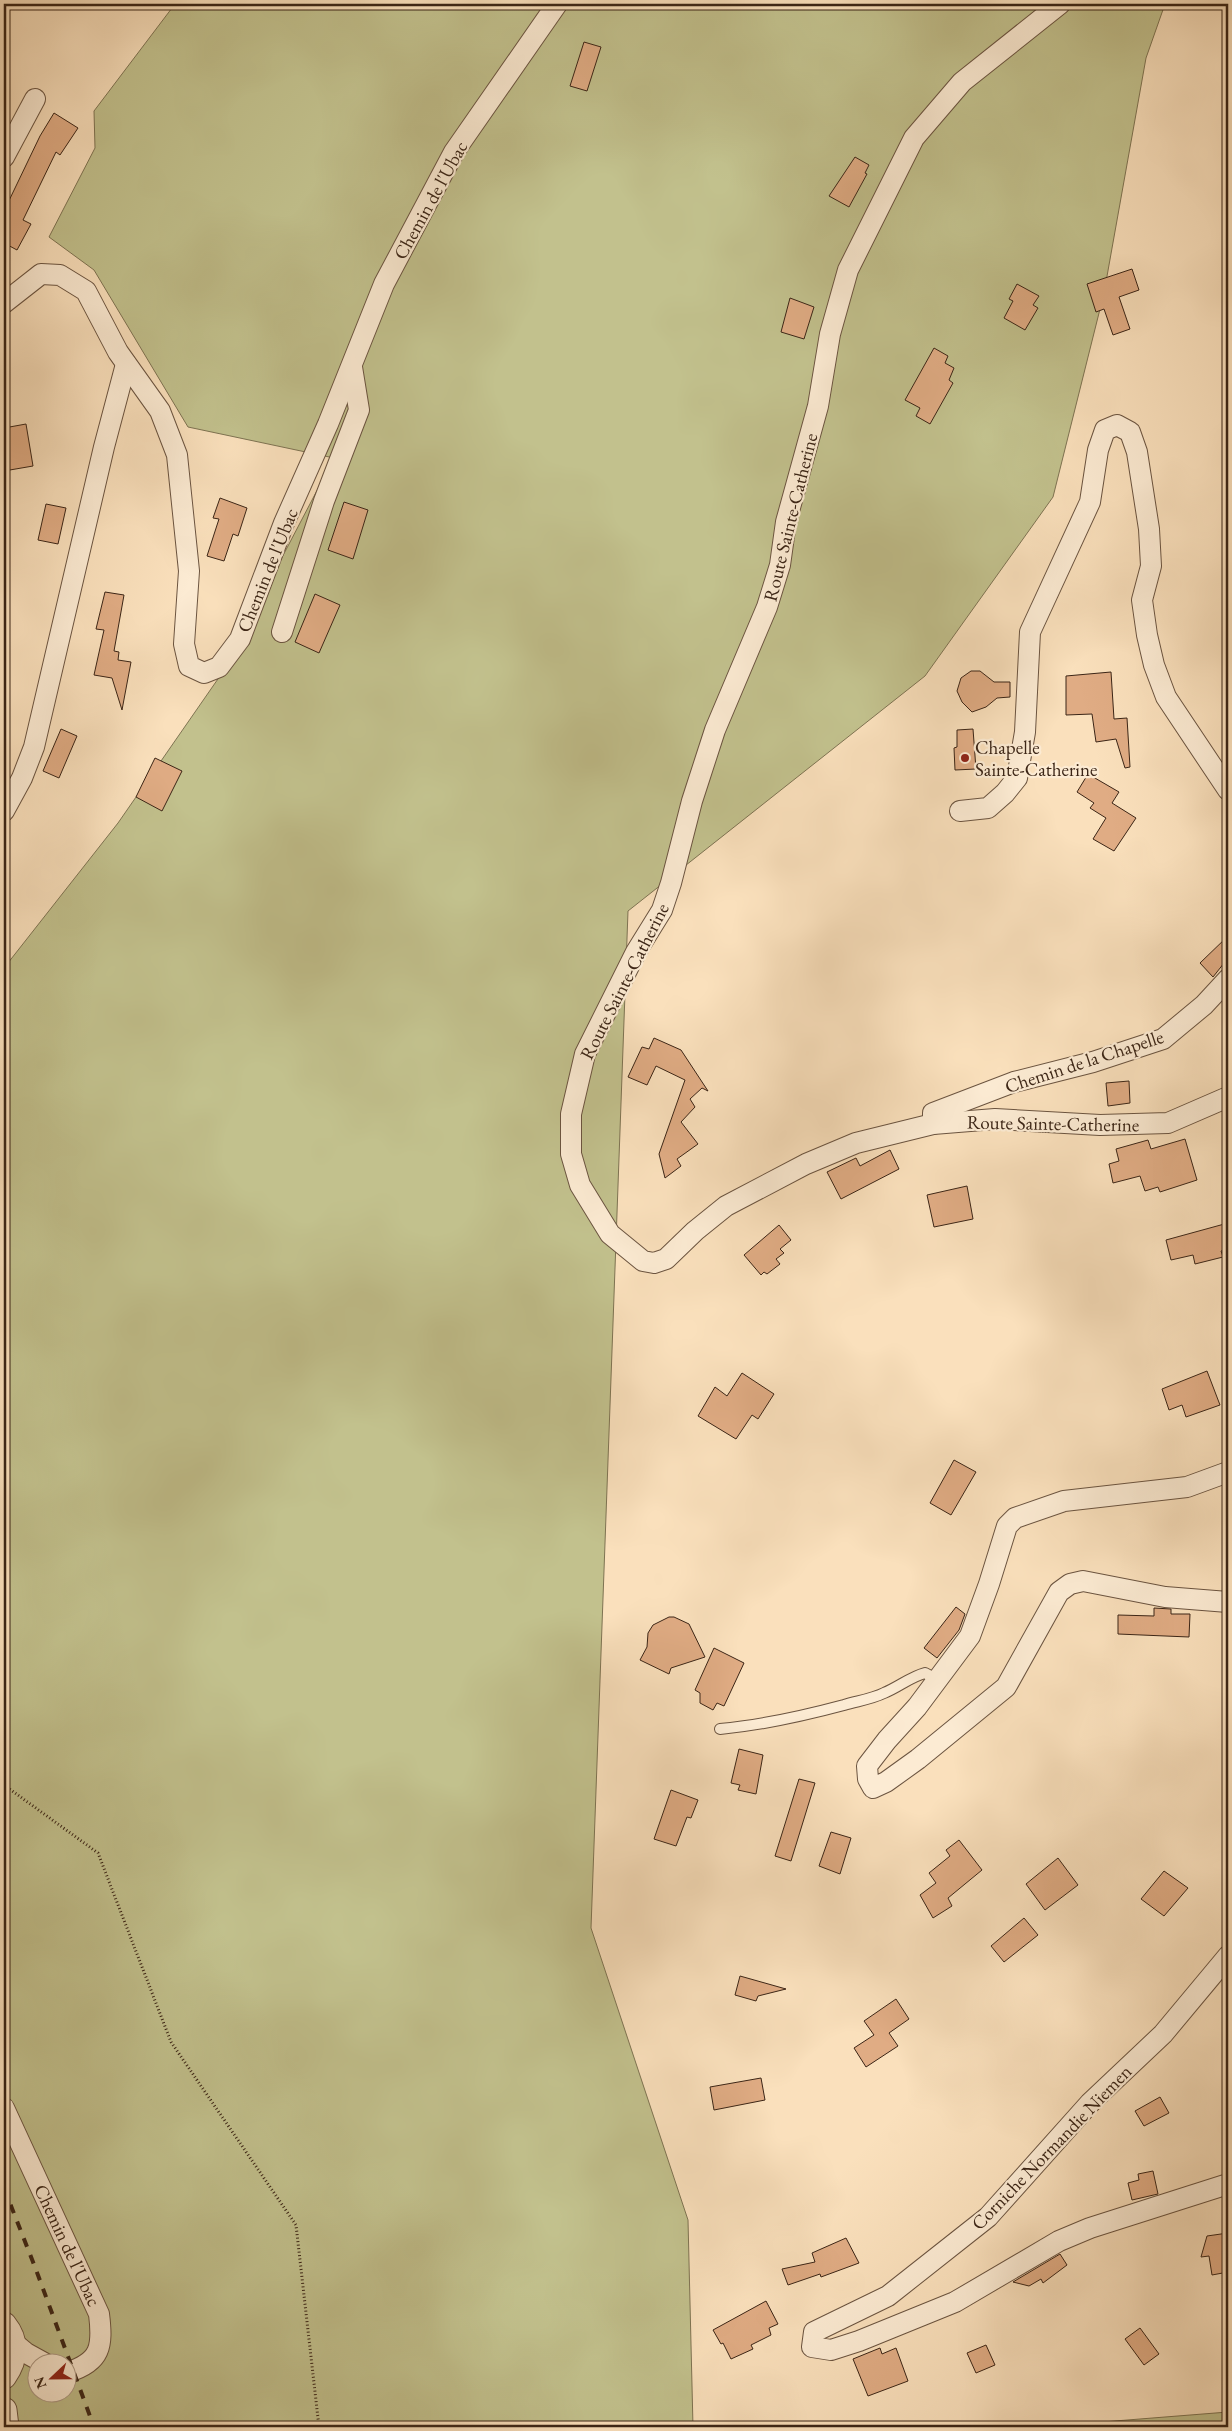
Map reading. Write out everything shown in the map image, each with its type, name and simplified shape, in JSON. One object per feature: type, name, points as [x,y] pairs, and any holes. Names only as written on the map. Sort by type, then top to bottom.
[{"type":"street","name":"Chemin de l'Ubac","points":[[4,303],[41,274],[60,275],[86,291],[118,352],[160,412],[177,455],[189,571],[184,644],[189,666],[204,673],[219,667],[240,639],[284,523],[328,424],[384,284],[454,152],[557,4]]},
{"type":"street","name":"Route Sainte-Catherine","points":[[1060,4],[962,82],[914,138],[848,270],[830,334],[818,406],[786,522],[780,565],[767,607],[715,730],[692,801],[671,883],[662,910],[636,952],[585,1054],[571,1114],[571,1154],[580,1185],[610,1234],[643,1261],[654,1263],[666,1259],[694,1231],[726,1206],[764,1185],[856,1143],[933,1124],[995,1118],[1100,1125],[1168,1124],[1228,1097]]},
{"type":"street","points":[[4,158],[35,99]]},
{"type":"street","points":[[4,811],[22,778],[34,747],[104,447],[126,364]]},
{"type":"street","points":[[282,632],[324,501],[359,410],[352,365]]},
{"type":"street","points":[[960,811],[988,808],[1005,793],[1017,778],[1025,732],[1030,632],[1090,502],[1098,450],[1105,430],[1117,425],[1130,432],[1137,452],[1143,487],[1151,566],[1142,600],[1154,665],[1166,697],[1228,790]]},
{"type":"street","name":"Chemin de la Chapelle","points":[[933,1124],[933,1113],[1014,1082],[1093,1062],[1163,1039],[1204,1005],[1228,979]]},
{"type":"street","points":[[1228,1472],[1187,1487],[1064,1501],[1015,1518],[1007,1526],[970,1636],[936,1679],[917,1707],[887,1740],[867,1766],[868,1779],[873,1788],[886,1782],[918,1759],[1006,1688],[1059,1592],[1070,1584],[1083,1581],[1165,1597],[1228,1602]]},
{"type":"street","name":"Corniche Normandie Niemen","points":[[1228,1956],[1226,1962],[1164,2034],[1090,2103],[988,2217],[888,2296],[814,2332],[812,2347],[831,2350],[859,2341],[955,2302],[1059,2241],[1090,2228],[1228,2184]]},
{"type":"street","name":"Chemin de l'Ubac","points":[[4,2108],[99,2314],[102,2338],[97,2353],[82,2368],[78,2369]]},
{"type":"street","points":[[6,2361],[26,2353],[28,2354]]},
{"type":"street","points":[[6,2361],[28,2367]]},
{"type":"street","points":[[4,2410],[6,2427]]},
{"type":"lane","points":[[720,1729],[756,1726],[802,1717],[865,1700],[885,1693],[911,1677],[925,1672],[936,1679]]},
{"type":"path","points":[[4,1785],[98,1853],[171,2042],[296,2225],[319,2427]]},
{"type":"shaded area","points":[[175,4],[1165,4],[1146,58],[1104,293],[1053,497],[925,676],[628,911],[591,1928],[688,2220],[693,2427],[4,2427],[4,968],[118,823],[220,676],[334,458],[188,427],[94,270],[49,237],[95,148],[94,111]]},
{"type":"shaded area","points":[[1228,2412],[1228,2427],[1077,2427],[1077,2424]]},
{"type":"building","points":[[584,42],[601,47],[587,91],[570,86]]},
{"type":"building","points":[[54,113],[78,128],[60,155],[56,152],[23,220],[31,224],[17,250],[4,243],[4,211],[40,136]]},
{"type":"building","points":[[855,157],[869,165],[865,173],[867,174],[849,207],[829,196]]},
{"type":"building","points":[[1132,269],[1139,290],[1119,297],[1130,329],[1113,335],[1104,309],[1096,312],[1087,284]]},
{"type":"building","points":[[1017,284],[1039,296],[1033,305],[1038,308],[1025,330],[1004,318],[1013,301],[1009,299]]},
{"type":"building","points":[[790,298],[814,307],[804,339],[781,332]]},
{"type":"building","points":[[934,348],[948,356],[945,363],[954,368],[949,380],[953,383],[930,424],[916,416],[920,408],[905,400]]},
{"type":"building","points":[[26,424],[33,466],[4,471],[4,428]]},
{"type":"building","points":[[220,498],[247,508],[238,536],[233,534],[224,561],[207,556],[219,519],[213,518]]},
{"type":"building","points":[[344,502],[368,510],[353,559],[328,550]]},
{"type":"building","points":[[46,504],[66,508],[58,544],[38,540]]},
{"type":"building","points":[[105,592],[124,595],[114,651],[119,652],[118,660],[131,662],[122,710],[112,678],[94,675],[104,630],[96,629]]},
{"type":"building","points":[[315,594],[340,605],[319,653],[295,642]]},
{"type":"building","points":[[971,671],[980,671],[994,682],[1010,682],[1010,697],[997,698],[986,707],[972,712],[962,702],[957,691],[961,678]]},
{"type":"building","points":[[1111,672],[1114,719],[1127,718],[1130,767],[1125,768],[1116,739],[1096,742],[1092,714],[1066,715],[1066,676]]},
{"type":"building","points":[[61,729],[77,736],[59,778],[43,771]]},
{"type":"building","name":"Chapelle Sainte-Catherine","points":[[973,729],[976,769],[955,770],[954,748],[957,747],[957,730]]},
{"type":"building","points":[[155,758],[182,771],[162,811],[136,797]]},
{"type":"building","points":[[1088,774],[1119,792],[1112,803],[1136,818],[1114,851],[1093,839],[1106,818],[1090,808],[1094,803],[1077,792]]},
{"type":"building","points":[[1228,936],[1228,958],[1213,977],[1200,963]]},
{"type":"building","points":[[654,1038],[681,1050],[708,1091],[702,1088],[690,1099],[695,1107],[681,1122],[698,1144],[677,1159],[681,1166],[665,1178],[659,1154],[685,1080],[656,1066],[647,1085],[628,1077],[642,1047],[649,1049]]},
{"type":"building","points":[[1129,1081],[1130,1103],[1108,1106],[1106,1083]]},
{"type":"building","points":[[1185,1139],[1197,1180],[1160,1192],[1158,1187],[1145,1191],[1140,1176],[1113,1183],[1109,1164],[1119,1161],[1116,1149],[1148,1140],[1151,1149]]},
{"type":"building","points":[[890,1150],[899,1169],[841,1199],[827,1172],[856,1158],[860,1166]]},
{"type":"building","points":[[967,1186],[973,1219],[934,1227],[927,1195]]},
{"type":"building","points":[[1228,1223],[1228,1249],[1221,1251],[1223,1257],[1195,1264],[1193,1255],[1171,1260],[1166,1240]]},
{"type":"building","points":[[779,1225],[791,1240],[780,1249],[784,1253],[776,1259],[780,1264],[767,1274],[764,1272],[761,1275],[744,1255]]},
{"type":"building","points":[[1207,1371],[1220,1405],[1186,1417],[1182,1405],[1169,1410],[1162,1389]]},
{"type":"building","points":[[742,1373],[774,1394],[758,1419],[752,1415],[736,1439],[698,1416],[715,1387],[727,1396]]},
{"type":"building","points":[[954,1460],[976,1472],[951,1515],[930,1503]]},
{"type":"building","points":[[956,1607],[965,1614],[959,1630],[937,1658],[924,1648]]},
{"type":"building","points":[[1154,1608],[1171,1609],[1171,1614],[1190,1614],[1189,1637],[1118,1634],[1118,1615],[1154,1616]]},
{"type":"building","points":[[669,1617],[674,1617],[689,1624],[705,1657],[671,1668],[669,1674],[640,1660],[647,1647],[648,1633],[653,1625]]},
{"type":"building","points":[[714,1648],[744,1663],[724,1706],[717,1703],[713,1710],[700,1703],[700,1693],[695,1690]]},
{"type":"building","points":[[739,1749],[763,1755],[756,1794],[738,1790],[740,1785],[731,1783]]},
{"type":"building","points":[[799,1779],[815,1783],[791,1861],[775,1856]]},
{"type":"building","points":[[671,1790],[698,1800],[691,1818],[687,1817],[676,1846],[654,1839]]},
{"type":"building","points":[[831,1832],[851,1838],[840,1874],[819,1866]]},
{"type":"building","points":[[959,1840],[982,1870],[948,1898],[952,1906],[933,1918],[920,1895],[936,1883],[929,1873],[950,1856],[946,1850]]},
{"type":"building","points":[[1058,1858],[1078,1885],[1045,1910],[1026,1884]]},
{"type":"building","points":[[1164,1871],[1188,1888],[1164,1916],[1141,1899]]},
{"type":"building","points":[[1024,1918],[1038,1935],[1004,1962],[991,1946]]},
{"type":"building","points":[[740,1976],[786,1989],[758,1996],[756,2001],[735,1995]]},
{"type":"building","points":[[896,1999],[909,2019],[889,2033],[898,2046],[866,2067],[854,2048],[874,2035],[864,2021]]},
{"type":"building","points":[[761,2078],[765,2100],[714,2110],[710,2087]]},
{"type":"building","points":[[1160,2097],[1169,2113],[1144,2126],[1135,2111]]},
{"type":"building","points":[[1153,2171],[1158,2194],[1132,2200],[1128,2183],[1139,2180],[1138,2174]]},
{"type":"building","points":[[1228,2233],[1228,2272],[1212,2275],[1209,2256],[1201,2257],[1207,2236]]},
{"type":"building","points":[[846,2238],[859,2263],[821,2277],[820,2274],[788,2285],[782,2269],[815,2262],[812,2253]]},
{"type":"building","points":[[1060,2254],[1067,2265],[1043,2283],[1041,2279],[1029,2286],[1013,2282]]},
{"type":"building","points":[[766,2301],[778,2324],[769,2328],[771,2335],[751,2345],[753,2349],[731,2359],[723,2343],[721,2344],[713,2330]]},
{"type":"building","points":[[1140,2328],[1159,2354],[1144,2365],[1125,2339]]},
{"type":"building","points":[[986,2345],[995,2365],[976,2373],[967,2353]]},
{"type":"building","points":[[880,2348],[882,2354],[896,2348],[908,2381],[868,2396],[853,2359]]},
{"type":"railway","points":[[4,2188],[94,2427]]},
{"type":"place","name":"Chapelle Sainte-Catherine","points":[[965,758]]}]
